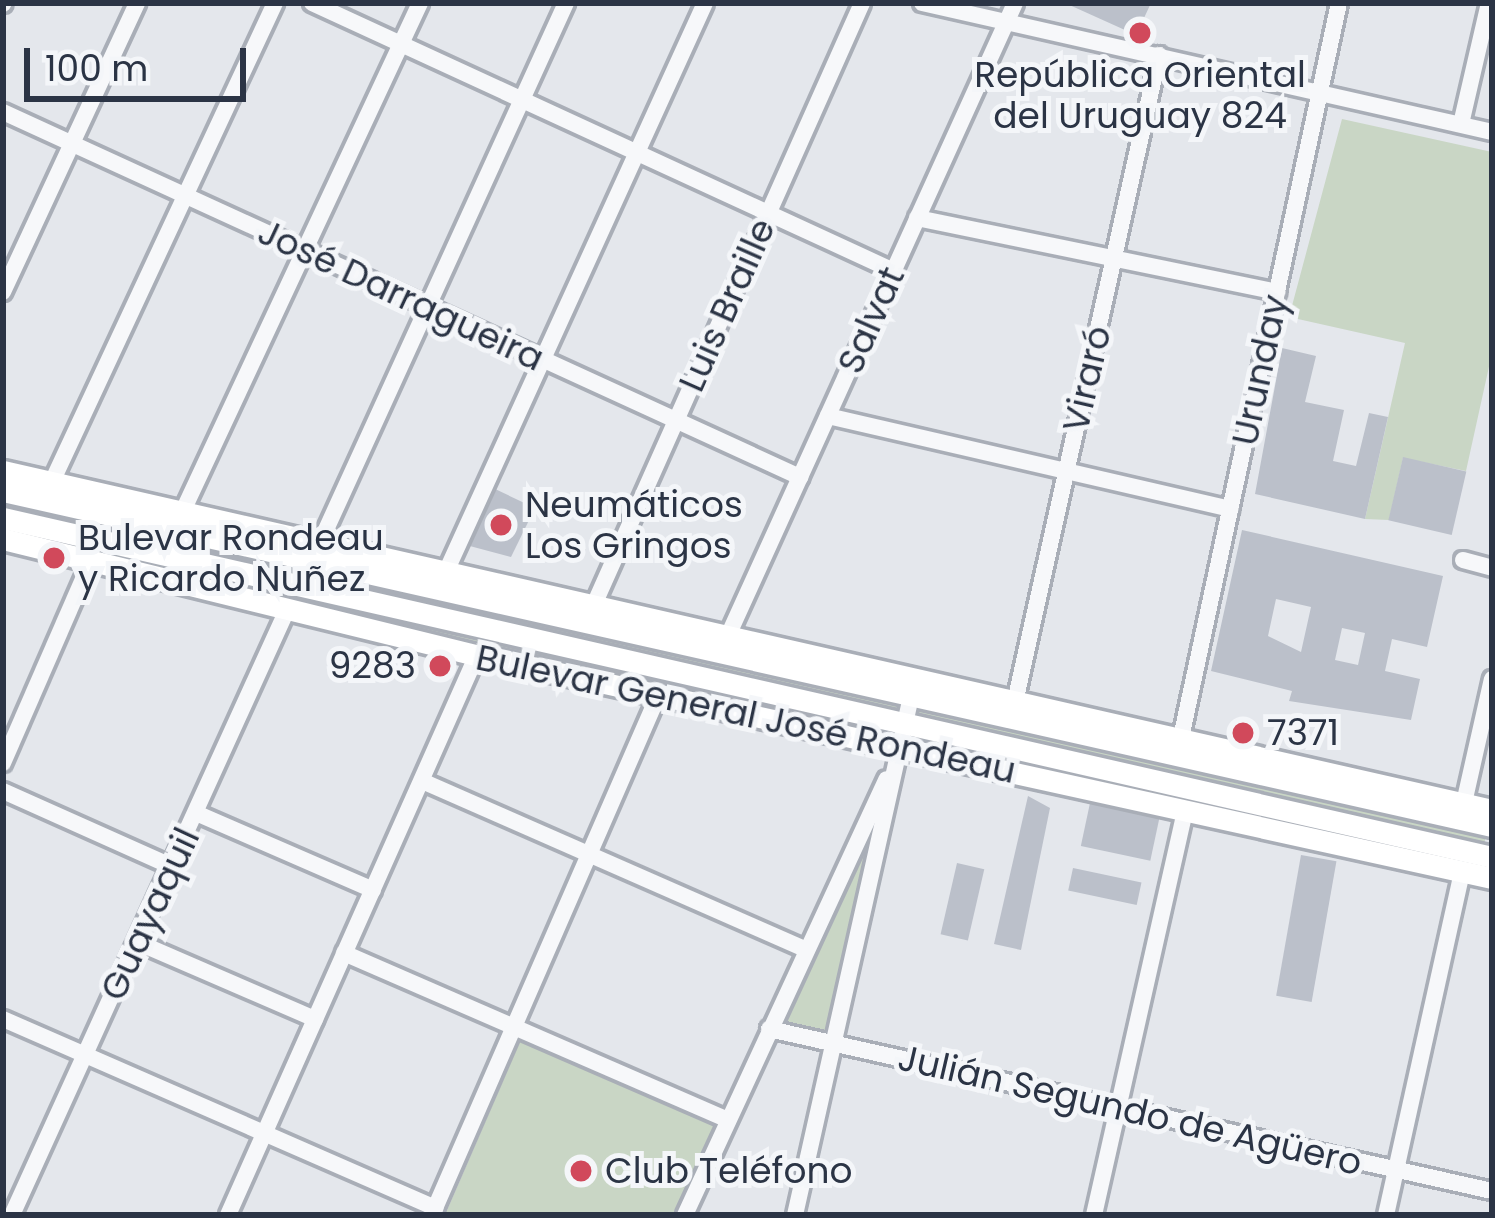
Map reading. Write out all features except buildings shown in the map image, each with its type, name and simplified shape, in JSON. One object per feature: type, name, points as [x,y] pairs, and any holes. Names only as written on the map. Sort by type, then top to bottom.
[{"type":"main road","name":"Bulevar General José Rondeau","points":[[3,471],[51,484],[102,506]]},
{"type":"main road","name":"Bulevar General José Rondeau","points":[[3,491],[102,506],[416,585],[913,688],[1015,702],[1492,810]]},
{"type":"main road","points":[[102,506],[94,551],[124,548],[173,525]]},
{"type":"main road","name":"Bulevar General José Rondeau","points":[[3,518],[94,551],[162,569],[591,658],[1185,811],[1492,875]]},
{"type":"main road","name":"Bulevar General José Rondeau","points":[[173,525],[319,545],[593,607],[1492,826]]},
{"type":"main road","points":[[162,569],[173,525]]},
{"type":"main road","name":"Bulevar General José Rondeau","points":[[3,539],[94,551]]},
{"type":"main road","name":"Bulevar General José Rondeau","points":[[124,548],[162,569],[286,612],[477,656],[717,709],[902,738],[1492,857]]},
{"type":"main road","points":[[371,557],[416,585]]},
{"type":"main road","points":[[591,658],[717,709]]},
{"type":"main road","points":[[1124,727],[1229,765]]},
{"type":"main road","points":[[1409,839],[1492,875]]},
{"type":"street","points":[[3,292],[137,3]]},
{"type":"street","points":[[51,484],[275,3]]},
{"type":"street","points":[[312,3],[894,271]]},
{"type":"street","points":[[173,525],[420,3]]},
{"type":"street","points":[[319,545],[566,3]]},
{"type":"street","points":[[445,574],[705,3]]},
{"type":"street","name":"Luis Braille","points":[[593,607],[862,3]]},
{"type":"street","points":[[922,3],[1011,12],[1159,55],[1492,131]]},
{"type":"street","name":"Urunday","points":[[1181,738],[1339,3]]},
{"type":"street","points":[[1461,124],[1489,3]]},
{"type":"street","name":"Salvat","points":[[728,638],[1011,12]]},
{"type":"street","name":"Viraró","points":[[1015,702],[1159,55]]},
{"type":"street","name":"José Darragueira","points":[[3,112],[800,477]]},
{"type":"street","points":[[917,218],[1277,292]]},
{"type":"street","points":[[828,416],[1230,509]]},
{"type":"street","points":[[3,763],[94,551]]},
{"type":"street","points":[[1463,560],[1492,568]]},
{"type":"street","name":"Guayaquil","points":[[13,1215],[286,612]]},
{"type":"street","points":[[228,1215],[477,656]]},
{"type":"street","points":[[1464,803],[1492,679]]},
{"type":"street","points":[[795,1215],[881,805],[913,688]]},
{"type":"street","points":[[3,1019],[265,1132],[434,1212],[658,695]]},
{"type":"street","points":[[422,781],[805,949]]},
{"type":"street","points":[[3,791],[172,866]]},
{"type":"street","points":[[685,1215],[805,949],[881,805]]},
{"type":"street","points":[[1094,1215],[1185,811]]},
{"type":"street","points":[[196,812],[374,890]]},
{"type":"street","points":[[1386,1215],[1462,871]]},
{"type":"street","points":[[137,942],[315,1019]]},
{"type":"street","points":[[344,953],[728,1120]]},
{"type":"street","name":"Julián Segundo de Agüero","points":[[769,1029],[1492,1190]]},
{"type":"green space","points":[[1342,119],[1492,152],[1492,353],[1466,471],[1403,458],[1389,520],[1365,519],[1405,343],[1289,317]]},
{"type":"green space","points":[[3,471],[1491,815],[1476,881],[3,541]]},
{"type":"green space","points":[[871,832],[829,1038],[775,1026]]},
{"type":"green space","name":"Club Teléfono","points":[[520,1041],[718,1127],[679,1215],[445,1215]]},
{"type":"place","name":"República Oriental del Uruguay 824","points":[[1140,33]]},
{"type":"place","name":"Neumáticos Los Gringos","points":[[501,525]]},
{"type":"place","name":"Bulevar Rondeau y Ricardo Nuñez","points":[[54,558]]},
{"type":"place","name":"9283","points":[[440,666]]},
{"type":"place","name":"7371","points":[[1243,733]]},
{"type":"place","name":"Club Teléfono","points":[[581,1171]]}]
